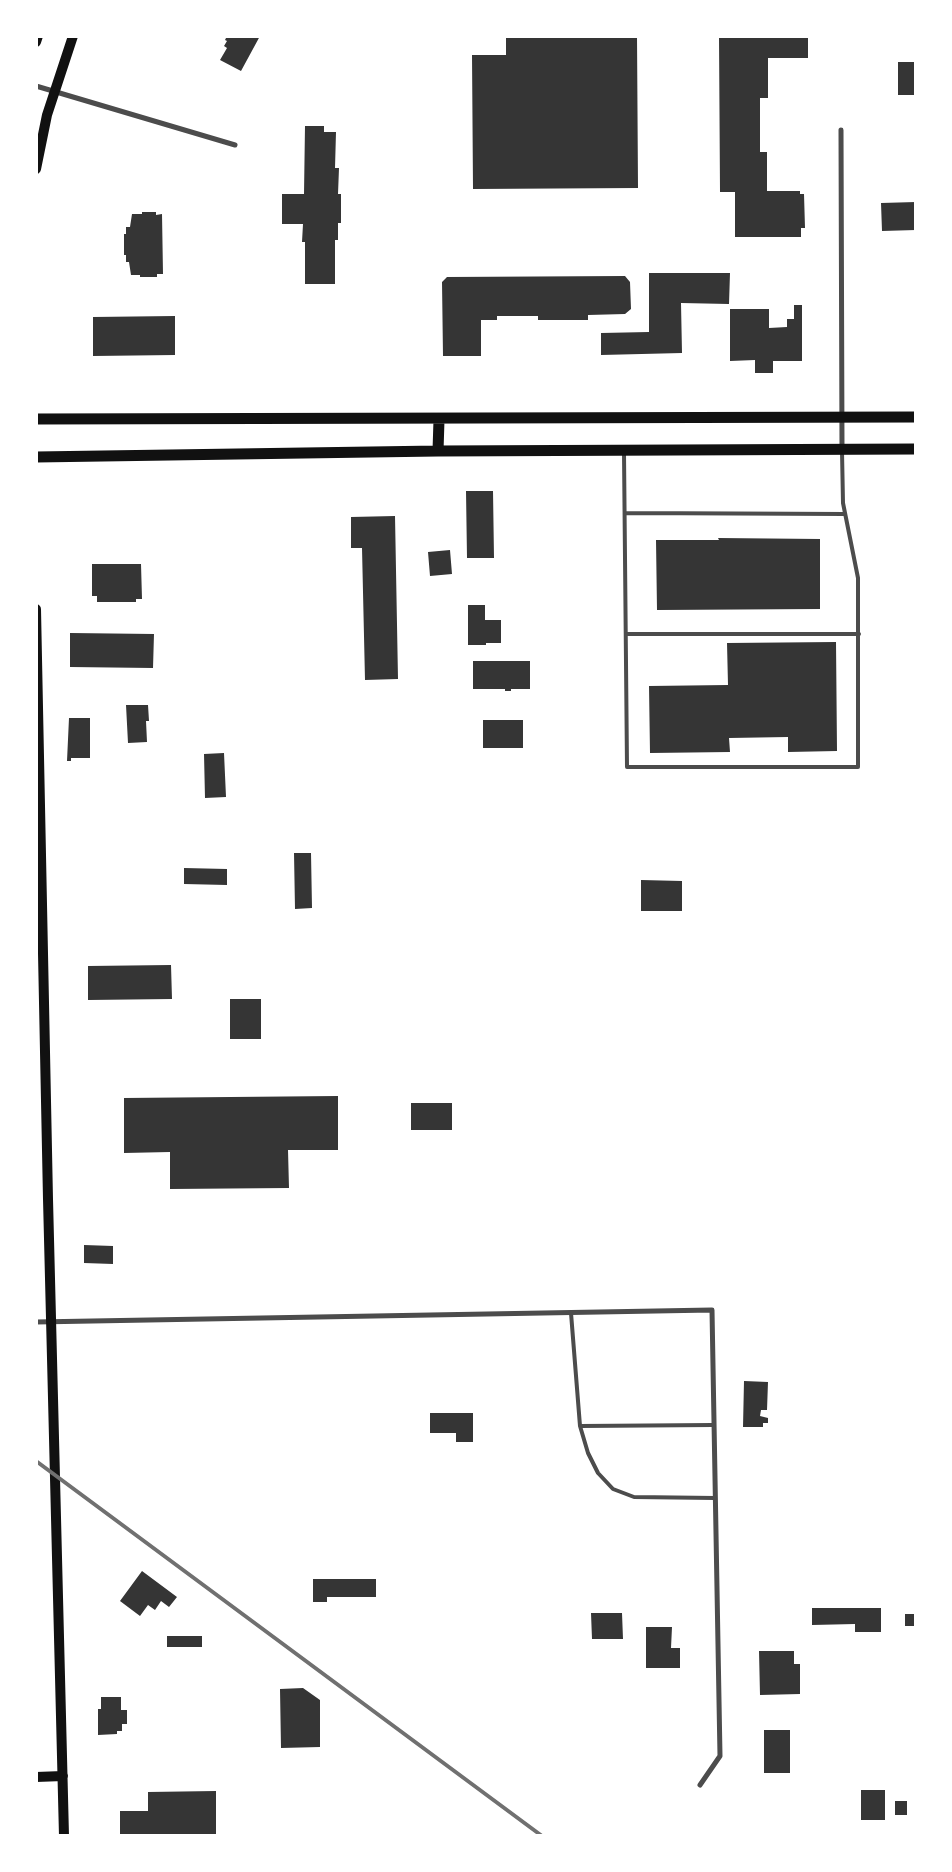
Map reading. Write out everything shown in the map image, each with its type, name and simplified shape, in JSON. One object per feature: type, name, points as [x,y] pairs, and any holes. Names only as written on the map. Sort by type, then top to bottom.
[{"type":"main road","points":[[36,42],[38,36]]},
{"type":"main road","points":[[36,169],[47,116],[73,36]]},
{"type":"main road","points":[[36,419],[439,420],[916,417]]},
{"type":"main road","points":[[438,451],[439,420]]},
{"type":"main road","points":[[36,457],[438,451],[916,449]]},
{"type":"main road","points":[[36,609],[38,824],[64,1836]]},
{"type":"main road","points":[[36,1777],[63,1776]]},
{"type":"street","points":[[36,86],[235,145]]},
{"type":"street","points":[[841,130],[842,449]]},
{"type":"street","points":[[36,1322],[712,1310],[720,1756],[700,1784]]},
{"type":"lane","points":[[624,450],[627,767],[858,767],[858,578],[843,504],[842,449]]},
{"type":"lane","points":[[625,514],[845,514]]},
{"type":"lane","points":[[626,634],[859,634]]},
{"type":"lane","points":[[571,1313],[580,1426],[588,1453],[598,1473],[613,1489],[634,1497],[715,1498]]},
{"type":"lane","points":[[580,1426],[713,1425]]},
{"type":"building","points":[[227,36],[260,36],[241,71],[220,60],[227,48],[224,46]]},
{"type":"building","points":[[506,36],[637,36],[638,188],[473,189],[472,55],[506,55]]},
{"type":"building","points":[[719,36],[808,36],[808,58],[768,58],[768,98],[760,98],[760,152],[767,152],[767,191],[800,191],[800,194],[804,194],[805,228],[801,228],[801,237],[735,237],[735,192],[720,192]]},
{"type":"building","points":[[898,62],[916,62],[916,95],[898,95]]},
{"type":"building","points":[[305,126],[324,126],[324,132],[336,132],[335,168],[339,168],[338,194],[341,194],[341,223],[338,223],[338,240],[335,240],[335,284],[305,284],[305,242],[302,242],[303,224],[282,224],[282,194],[304,194]]},
{"type":"building","points":[[916,202],[916,230],[882,231],[881,203]]},
{"type":"building","points":[[142,212],[156,212],[156,215],[162,214],[163,274],[157,274],[157,277],[131,275],[129,262],[126,262],[126,255],[124,255],[126,227],[130,227],[132,214],[142,214]]},
{"type":"building","points":[[649,273],[730,273],[729,304],[681,303],[682,353],[601,355],[601,333],[649,332]]},
{"type":"building","points":[[625,276],[630,282],[631,309],[625,314],[588,315],[588,320],[538,320],[538,316],[497,316],[497,320],[481,320],[481,356],[443,356],[442,282],[447,277]]},
{"type":"building","points":[[794,305],[802,305],[802,361],[773,361],[773,373],[755,373],[755,360],[730,361],[730,309],[769,309],[769,328],[787,327],[787,319],[794,319]]},
{"type":"building","points":[[175,316],[175,355],[93,356],[93,317]]},
{"type":"building","points":[[466,491],[493,491],[494,558],[467,558]]},
{"type":"building","points":[[395,516],[398,679],[365,680],[362,548],[351,548],[351,517]]},
{"type":"building","points":[[718,538],[820,539],[820,609],[657,610],[656,540],[719,540]]},
{"type":"building","points":[[450,550],[452,574],[430,576],[428,552]]},
{"type":"building","points":[[92,564],[141,564],[142,599],[136,599],[136,602],[97,602],[97,596],[92,596]]},
{"type":"building","points":[[468,605],[485,605],[485,620],[501,620],[501,643],[468,645]]},
{"type":"building","points":[[70,633],[154,634],[153,668],[70,667]]},
{"type":"building","points":[[836,642],[837,751],[788,752],[788,737],[729,738],[730,752],[650,753],[649,686],[728,685],[727,643]]},
{"type":"building","points":[[473,661],[530,661],[530,689],[511,689],[511,691],[505,691],[505,689],[473,689]]},
{"type":"building","points":[[126,705],[148,705],[149,721],[146,721],[147,742],[128,743]]},
{"type":"building","points":[[69,718],[90,718],[90,758],[71,758],[71,761],[67,761]]},
{"type":"building","points":[[483,720],[523,720],[523,748],[483,748]]},
{"type":"building","points":[[224,753],[226,797],[205,798],[204,754]]},
{"type":"building","points":[[294,853],[311,853],[312,908],[295,909]]},
{"type":"building","points":[[184,868],[227,869],[227,885],[184,884]]},
{"type":"building","points":[[641,880],[682,881],[682,911],[641,911]]},
{"type":"building","points":[[171,965],[172,999],[88,1000],[88,966]]},
{"type":"building","points":[[230,999],[261,999],[261,1039],[230,1039]]},
{"type":"building","points":[[338,1096],[338,1150],[288,1150],[289,1188],[170,1189],[170,1152],[124,1153],[124,1098]]},
{"type":"building","points":[[411,1103],[452,1103],[452,1130],[411,1130]]},
{"type":"building","points":[[84,1245],[113,1246],[113,1264],[84,1263]]},
{"type":"building","points":[[744,1381],[768,1382],[767,1410],[761,1410],[760,1416],[768,1418],[768,1423],[763,1423],[763,1427],[743,1427]]},
{"type":"building","points":[[430,1413],[473,1413],[473,1442],[456,1442],[456,1433],[430,1433]]},
{"type":"building","points":[[142,1571],[177,1597],[169,1607],[161,1601],[155,1610],[148,1605],[140,1616],[120,1601]]},
{"type":"building","points":[[313,1579],[376,1579],[376,1597],[327,1597],[327,1602],[313,1602]]},
{"type":"building","points":[[812,1608],[881,1608],[881,1632],[855,1632],[855,1624],[812,1625]]},
{"type":"building","points":[[591,1613],[622,1613],[623,1639],[592,1639]]},
{"type":"building","points":[[905,1614],[916,1614],[916,1626],[905,1626]]},
{"type":"building","points":[[646,1627],[672,1627],[671,1648],[680,1648],[680,1668],[646,1668]]},
{"type":"building","points":[[167,1636],[202,1636],[202,1647],[167,1647]]},
{"type":"building","points":[[759,1651],[794,1651],[794,1664],[800,1664],[800,1694],[760,1695]]},
{"type":"building","points":[[303,1688],[320,1700],[320,1747],[281,1748],[280,1689]]},
{"type":"building","points":[[101,1697],[121,1697],[121,1710],[127,1710],[127,1724],[122,1724],[122,1731],[117,1731],[117,1734],[98,1735],[98,1709],[101,1709]]},
{"type":"building","points":[[764,1730],[790,1730],[790,1773],[764,1773]]},
{"type":"building","points":[[861,1790],[885,1790],[885,1820],[861,1820]]},
{"type":"building","points":[[216,1791],[216,1836],[120,1836],[120,1811],[148,1811],[148,1792]]},
{"type":"building","points":[[895,1801],[907,1801],[907,1815],[895,1815]]},
{"type":"railway","points":[[36,1461],[542,1836]]}]
